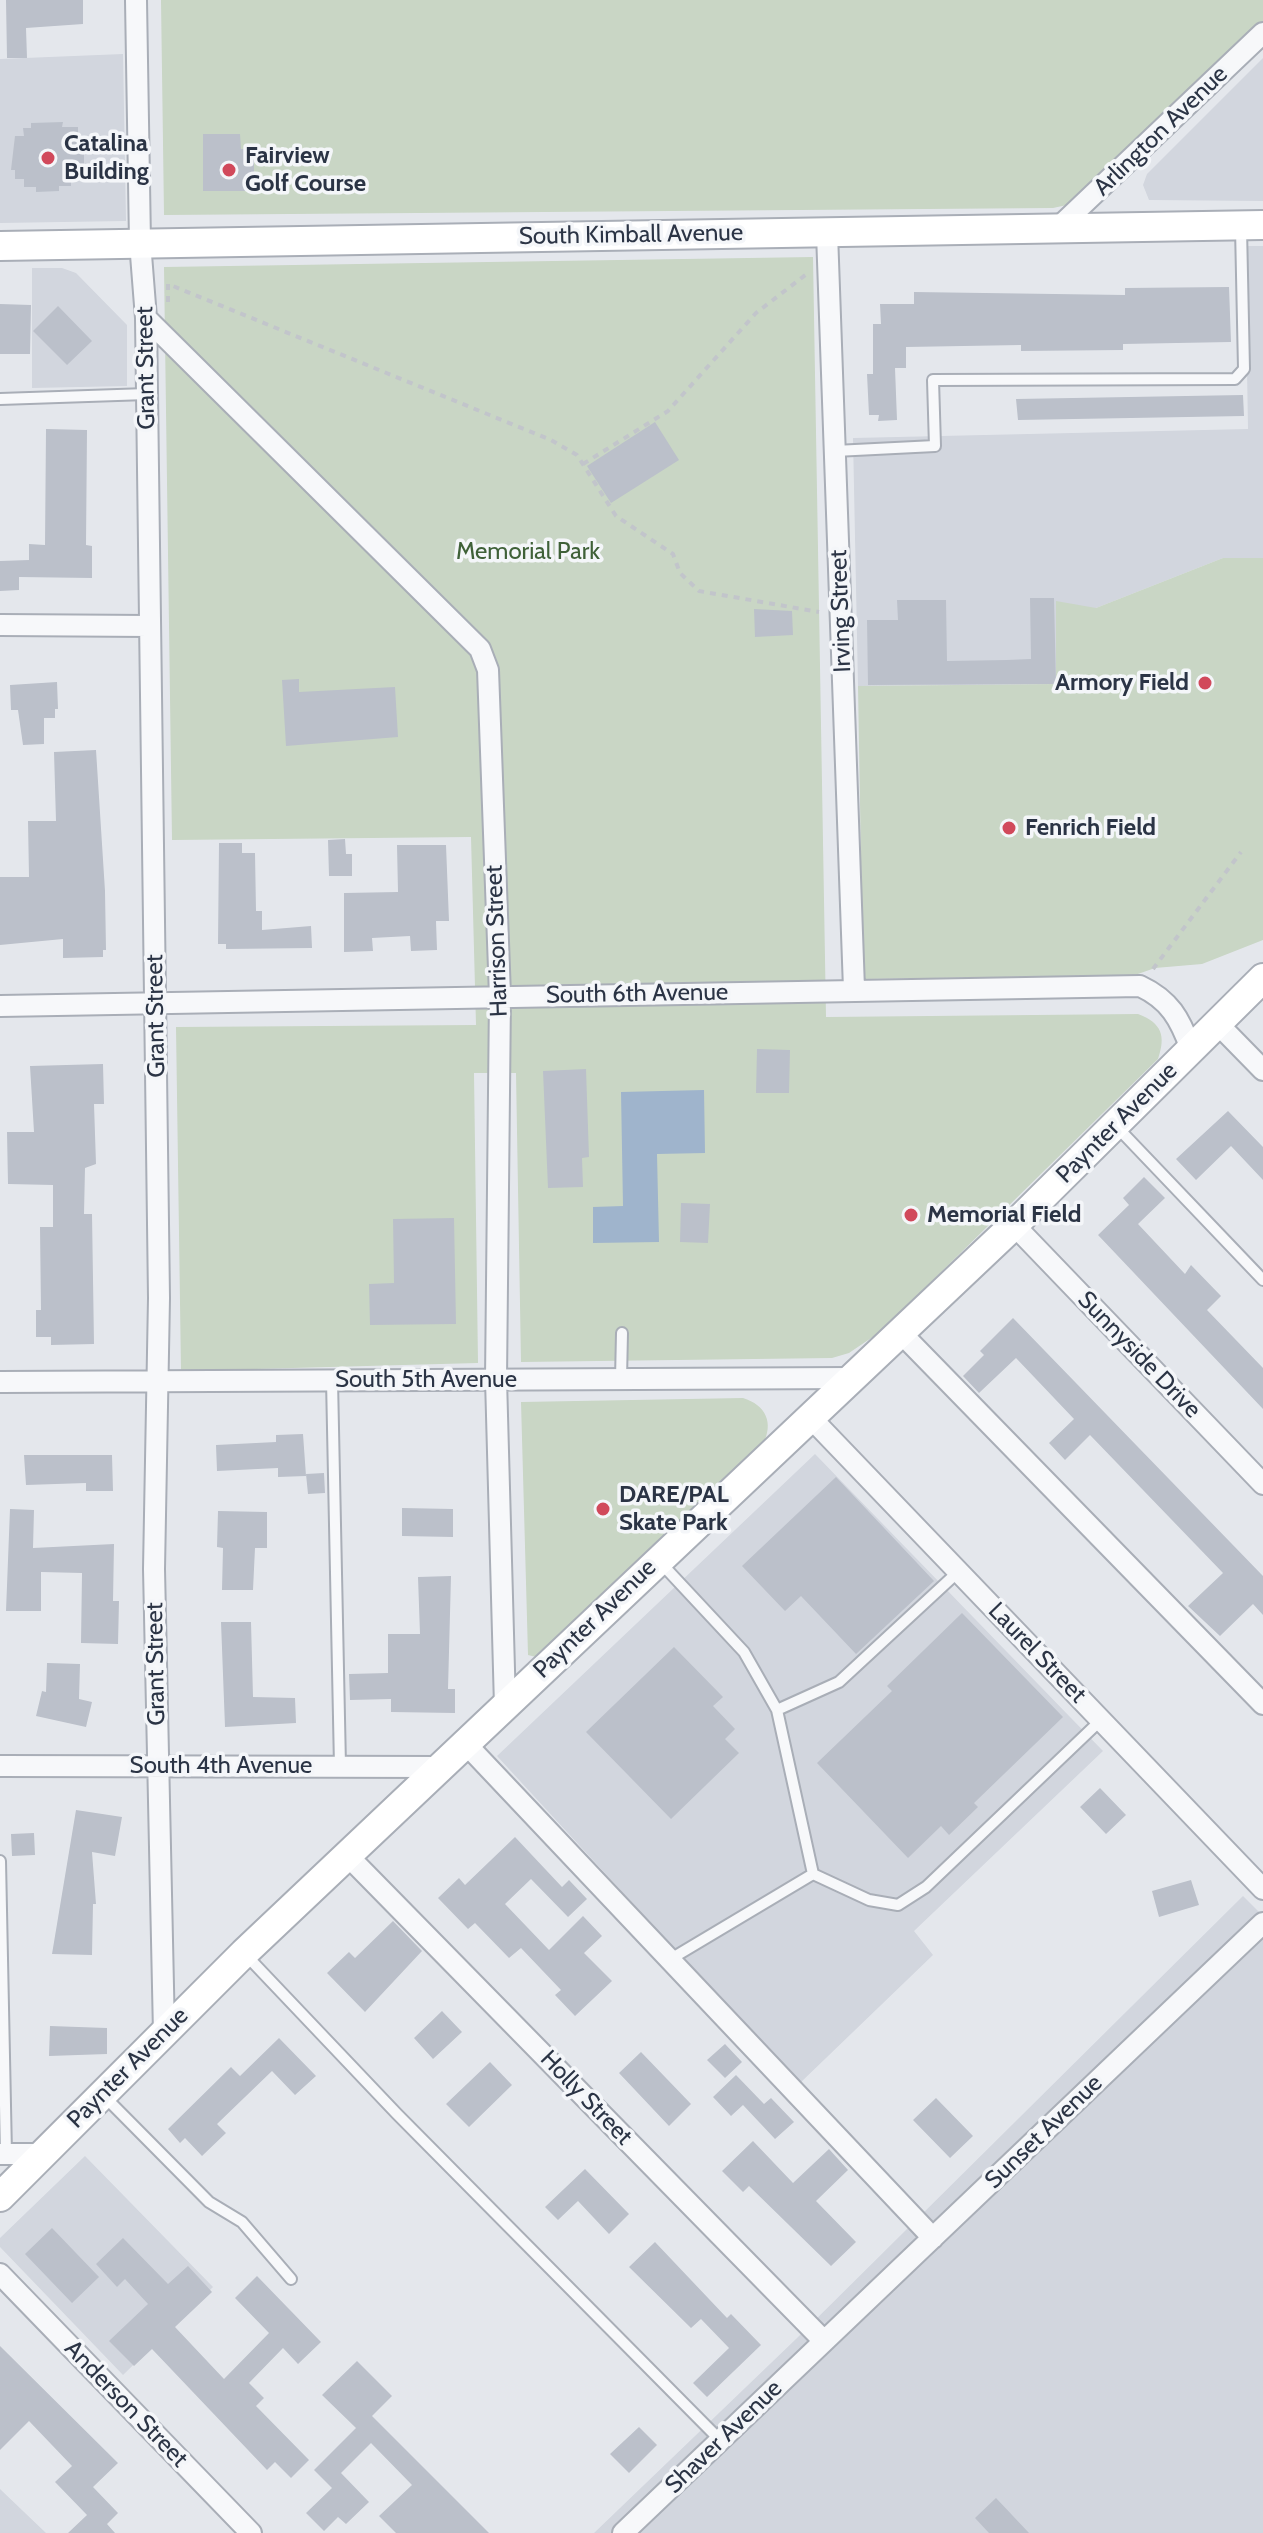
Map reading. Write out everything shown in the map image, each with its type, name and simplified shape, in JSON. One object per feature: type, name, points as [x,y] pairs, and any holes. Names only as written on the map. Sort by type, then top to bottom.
[{"type":"street","name":"Grant Street","points":[[136,0],[140,242],[146,318],[156,1006],[154,1569],[164,2033]]},
{"type":"street","name":"Arlington Avenue","points":[[1058,228],[1263,33]]},
{"type":"street","name":"South Kimball Avenue","points":[[0,246],[1252,226]]},
{"type":"street","name":"Irving Street","points":[[827,233],[854,989]]},
{"type":"street","name":"Harrison Street","points":[[146,318],[480,649],[488,670],[500,996],[496,1379],[505,1706]]},
{"type":"street","points":[[0,625],[149,626]]},
{"type":"street","name":"Paynter Avenue","points":[[0,2197],[244,1953],[1014,1225],[1263,978]]},
{"type":"street","name":"South 6th Avenue","points":[[0,1006],[156,1006],[500,996],[1140,986]]},
{"type":"street","points":[[1140,986],[1158,994],[1178,1016],[1191,1049]]},
{"type":"street","points":[[1217,1023],[1263,1070]]},
{"type":"street","name":"Sunnyside Drive","points":[[1014,1225],[1263,1484]]},
{"type":"street","points":[[900,1332],[1263,1704]]},
{"type":"street","name":"South 5th Avenue","points":[[0,1382],[851,1378]]},
{"type":"street","name":"Laurel Street","points":[[810,1417],[1263,1889]]},
{"type":"street","points":[[466,1744],[933,2238]]},
{"type":"street","name":"South 4th Avenue","points":[[0,1766],[442,1767]]},
{"type":"street","name":"Holly Street","points":[[348,1856],[824,2341]]},
{"type":"street","name":"Sunset Avenue","points":[[824,2341],[1263,1923]]},
{"type":"street","points":[[3,2154],[43,2154]]},
{"type":"street","name":"Anderson Street","points":[[0,2274],[251,2533]]},
{"type":"street","name":"Shaver Avenue","points":[[623,2533],[824,2341]]},
{"type":"lane","points":[[835,451],[935,446],[933,380],[1235,379],[1244,369],[1252,226]]},
{"type":"lane","points":[[0,399],[147,394]]},
{"type":"lane","points":[[1116,1126],[1263,1280]]},
{"type":"lane","points":[[621,1379],[622,1333]]},
{"type":"lane","points":[[332,1380],[340,1766]]},
{"type":"lane","points":[[658,1559],[744,1652],[777,1710],[813,1874]]},
{"type":"lane","points":[[777,1710],[839,1682],[959,1571]]},
{"type":"lane","points":[[813,1874],[869,1900],[898,1905],[926,1887],[1101,1720]]},
{"type":"lane","points":[[0,1861],[3,2154]]},
{"type":"lane","points":[[669,1960],[813,1874]]},
{"type":"lane","points":[[244,1953],[397,2114],[720,2440]]},
{"type":"lane","points":[[102,2095],[209,2202],[242,2222],[291,2279]]},
{"type":"path","points":[[583,464],[668,411],[756,313],[810,271],[828,265]]},
{"type":"path","points":[[168,340],[168,284],[551,440],[577,455],[616,516],[673,554],[680,573],[699,591],[814,613],[841,608]]},
{"type":"path","points":[[1140,986],[1241,852]]},
{"type":"shaded area","points":[[123,54],[126,221],[0,223],[0,59]]},
{"type":"shaded area","points":[[1263,58],[1263,201],[1149,200],[1143,185],[1147,174]]},
{"type":"shaded area","points":[[1245,246],[1263,246],[1263,558],[1223,558],[1096,608],[1056,684],[858,686],[853,438],[1248,429]]},
{"type":"shaded area","points":[[32,268],[62,268],[76,273],[127,325],[127,386],[32,388]]},
{"type":"shaded area","points":[[815,1454],[1103,1751],[914,1931],[933,1955],[799,2084],[497,1756]]},
{"type":"shaded area","points":[[1243,1896],[1263,1916],[1263,2533],[594,2533],[796,2339]]},
{"type":"shaded area","points":[[85,2156],[213,2287],[123,2375],[0,2247],[0,2238]]},
{"type":"shaded area","points":[[0,2489],[46,2533],[0,2533]]},
{"type":"green space","points":[[161,0],[1263,0],[1263,21],[1078,196],[1067,205],[1053,208],[164,215]]},
{"type":"green space","name":"Memorial Park","points":[[813,257],[826,1017],[1138,1014],[1160,1031],[1162,1044],[1158,1059],[880,1332],[849,1353],[832,1358],[521,1362],[516,1073],[474,1073],[478,1363],[181,1371],[176,1027],[476,1025],[471,837],[172,840],[164,267]]},
{"type":"green space","points":[[1223,558],[1263,558],[1263,940],[1202,964],[1155,968],[1135,975],[863,979],[858,686],[1056,684],[1056,601],[1096,608]]},
{"type":"green space","points":[[743,1398],[757,1405],[766,1416],[768,1429],[763,1444],[536,1657],[528,1655],[521,1402]]},
{"type":"water","points":[[704,1090],[705,1153],[657,1154],[659,1242],[593,1243],[593,1207],[623,1206],[621,1092]]},
{"type":"building","points":[[6,0],[83,0],[83,24],[26,28],[27,58],[7,58]]},
{"type":"building","name":"Catalina Building","points":[[63,122],[62,127],[78,127],[78,138],[84,138],[84,174],[80,174],[80,179],[71,179],[71,186],[59,186],[59,191],[36,192],[36,187],[24,187],[24,179],[15,179],[15,170],[11,170],[15,136],[24,136],[23,128],[31,128],[31,123]]},
{"type":"building","name":"Fairview Golf Course","points":[[203,134],[240,134],[241,149],[254,149],[254,191],[203,191]]},
{"type":"building","points":[[1229,287],[1231,342],[1123,344],[1123,350],[1021,351],[1021,345],[906,347],[906,368],[895,368],[897,420],[878,421],[879,415],[869,415],[867,374],[873,374],[873,324],[881,324],[880,304],[914,304],[914,292],[1125,295],[1125,288]]},
{"type":"building","points":[[0,304],[31,305],[30,354],[0,354]]},
{"type":"building","points":[[58,306],[92,341],[67,365],[33,331]]},
{"type":"building","points":[[1243,395],[1244,416],[1018,420],[1016,399]]},
{"type":"building","points":[[655,422],[679,460],[611,503],[587,466]]},
{"type":"building","points":[[46,429],[87,430],[86,545],[92,546],[92,578],[19,577],[19,590],[0,591],[0,561],[29,560],[29,544],[45,545]]},
{"type":"building","points":[[1030,598],[1054,598],[1056,684],[868,685],[867,620],[898,620],[897,600],[946,600],[947,661],[1031,659]]},
{"type":"building","points":[[754,609],[792,611],[793,635],[755,637]]},
{"type":"building","points":[[299,679],[299,692],[395,687],[398,737],[286,746],[282,680]]},
{"type":"building","points":[[57,682],[58,709],[55,709],[55,718],[44,718],[44,744],[23,745],[18,710],[11,710],[10,685]]},
{"type":"building","points":[[96,750],[105,891],[106,950],[103,950],[103,957],[63,958],[63,939],[0,945],[0,877],[29,877],[28,821],[56,821],[54,752]]},
{"type":"building","points":[[345,839],[346,854],[352,854],[352,876],[329,876],[328,840]]},
{"type":"building","points":[[219,843],[242,843],[242,853],[255,853],[256,911],[262,911],[262,930],[311,926],[312,948],[226,949],[226,944],[218,944]]},
{"type":"building","points":[[397,845],[446,845],[449,921],[436,921],[437,950],[411,951],[410,936],[372,938],[373,951],[344,952],[344,893],[398,892]]},
{"type":"building","points":[[757,1049],[790,1050],[789,1093],[756,1093]]},
{"type":"building","points":[[103,1064],[104,1104],[94,1104],[96,1164],[85,1168],[84,1214],[92,1214],[94,1344],[51,1345],[51,1337],[36,1337],[36,1310],[41,1310],[40,1227],[53,1227],[53,1185],[8,1184],[7,1132],[34,1132],[30,1066]]},
{"type":"building","points":[[586,1069],[589,1157],[582,1158],[583,1187],[548,1188],[543,1071]]},
{"type":"building","points":[[1228,1111],[1263,1147],[1263,1180],[1231,1146],[1196,1180],[1176,1159]]},
{"type":"building","points":[[1144,1177],[1165,1198],[1138,1224],[1185,1274],[1191,1265],[1221,1296],[1207,1310],[1263,1368],[1263,1409],[1098,1235],[1129,1205],[1123,1198]]},
{"type":"building","points":[[681,1203],[710,1204],[708,1243],[680,1242]]},
{"type":"building","points":[[454,1218],[456,1324],[370,1325],[369,1284],[394,1283],[393,1219]]},
{"type":"building","points":[[1013,1318],[1263,1576],[1263,1615],[1253,1604],[1220,1636],[1188,1606],[1223,1573],[1090,1435],[1065,1460],[1049,1443],[1074,1419],[1016,1358],[979,1393],[963,1376],[984,1355],[980,1351]]},
{"type":"building","points":[[303,1434],[306,1476],[278,1477],[278,1468],[217,1471],[216,1445],[276,1442],[276,1435]]},
{"type":"building","points":[[24,1455],[112,1455],[113,1491],[86,1491],[86,1483],[26,1485]]},
{"type":"building","points":[[324,1473],[325,1493],[308,1494],[306,1474]]},
{"type":"building","points":[[836,1477],[934,1581],[856,1654],[801,1596],[785,1611],[742,1566]]},
{"type":"building","points":[[402,1508],[453,1509],[453,1537],[402,1536]]},
{"type":"building","points":[[10,1509],[34,1510],[33,1548],[114,1544],[113,1601],[119,1601],[118,1644],[81,1643],[82,1573],[41,1572],[41,1611],[6,1611]]},
{"type":"building","points":[[218,1511],[267,1512],[267,1548],[255,1548],[253,1590],[222,1590],[223,1548],[217,1547]]},
{"type":"building","points":[[451,1576],[448,1689],[455,1689],[455,1713],[391,1712],[391,1699],[350,1700],[349,1674],[388,1673],[388,1634],[420,1634],[418,1577]]},
{"type":"building","points":[[962,1613],[1063,1717],[974,1803],[978,1807],[949,1835],[941,1826],[908,1858],[817,1763],[892,1691],[887,1686]]},
{"type":"building","points":[[221,1622],[251,1622],[253,1697],[295,1698],[296,1723],[225,1727]]},
{"type":"building","points":[[674,1647],[723,1697],[713,1706],[735,1729],[725,1739],[739,1753],[671,1819],[586,1732]]},
{"type":"building","points":[[47,1663],[80,1664],[79,1699],[92,1702],[86,1727],[36,1716],[42,1691],[46,1692]]},
{"type":"building","points":[[1100,1788],[1126,1815],[1106,1834],[1080,1807]]},
{"type":"building","points":[[76,1810],[122,1817],[115,1856],[92,1852],[96,1904],[93,1904],[92,1955],[52,1954]]},
{"type":"building","points":[[34,1833],[35,1855],[12,1856],[11,1834]]},
{"type":"building","points":[[515,1837],[562,1887],[569,1880],[587,1899],[568,1917],[531,1879],[505,1904],[549,1950],[583,1916],[602,1936],[584,1953],[612,1981],[575,2016],[555,1995],[561,1990],[521,1948],[509,1958],[475,1923],[468,1929],[438,1898],[459,1878],[465,1885]]},
{"type":"building","points":[[1191,1880],[1199,1905],[1159,1917],[1152,1891]]},
{"type":"building","points":[[393,1921],[422,1951],[365,2012],[327,1973],[349,1952],[355,1958]]},
{"type":"building","points":[[442,2011],[462,2032],[433,2059],[414,2038]]},
{"type":"building","points":[[50,2026],[107,2028],[107,2054],[49,2056]]},
{"type":"building","points":[[279,2038],[316,2076],[295,2095],[272,2071],[217,2124],[226,2133],[202,2156],[185,2138],[180,2143],[168,2129],[231,2067],[240,2076]]},
{"type":"building","points":[[725,2044],[742,2062],[725,2078],[707,2060]]},
{"type":"building","points":[[641,2052],[691,2104],[669,2126],[619,2073]]},
{"type":"building","points":[[490,2062],[512,2085],[469,2127],[446,2104]]},
{"type":"building","points":[[736,2075],[764,2104],[771,2098],[794,2122],[775,2139],[743,2105],[731,2116],[713,2097]]},
{"type":"building","points":[[936,2098],[973,2136],[950,2158],[913,2120]]},
{"type":"building","points":[[753,2141],[793,2183],[829,2149],[848,2170],[816,2201],[856,2242],[831,2266],[749,2186],[743,2192],[722,2171]]},
{"type":"building","points":[[585,2169],[629,2214],[609,2234],[578,2201],[558,2220],[545,2207]]},
{"type":"building","points":[[52,2228],[99,2277],[72,2303],[25,2254]]},
{"type":"building","points":[[123,2238],[168,2284],[188,2266],[212,2292],[175,2327],[224,2379],[269,2333],[235,2298],[257,2276],[321,2342],[298,2364],[283,2348],[249,2383],[264,2398],[256,2406],[309,2460],[291,2478],[275,2462],[267,2470],[152,2349],[134,2366],[109,2341],[148,2304],[125,2279],[117,2287],[96,2264]]},
{"type":"building","points":[[655,2242],[727,2318],[731,2314],[761,2345],[707,2397],[693,2383],[729,2348],[701,2319],[691,2328],[629,2267]]},
{"type":"building","points":[[0,2346],[118,2463],[93,2487],[118,2513],[107,2524],[115,2533],[68,2533],[87,2515],[55,2482],[72,2466],[29,2421],[0,2450]]},
{"type":"building","points":[[357,2361],[392,2396],[372,2416],[489,2533],[396,2533],[379,2516],[412,2485],[371,2443],[341,2473],[369,2502],[346,2524],[338,2517],[324,2531],[306,2513],[332,2488],[314,2470],[356,2428],[322,2395]]},
{"type":"building","points":[[639,2427],[657,2445],[629,2473],[610,2454]]},
{"type":"building","points":[[996,2498],[1029,2533],[989,2533],[975,2518]]},
{"type":"place","name":"Catalina Building","points":[[48,158]]},
{"type":"place","name":"Fairview Golf Course","points":[[229,170]]},
{"type":"place","name":"Armory Field","points":[[1205,683]]},
{"type":"place","name":"Fenrich Field","points":[[1009,828]]},
{"type":"place","name":"Memorial Field","points":[[911,1215]]},
{"type":"place","name":"DARE/PAL Skate Park","points":[[603,1509]]}]
